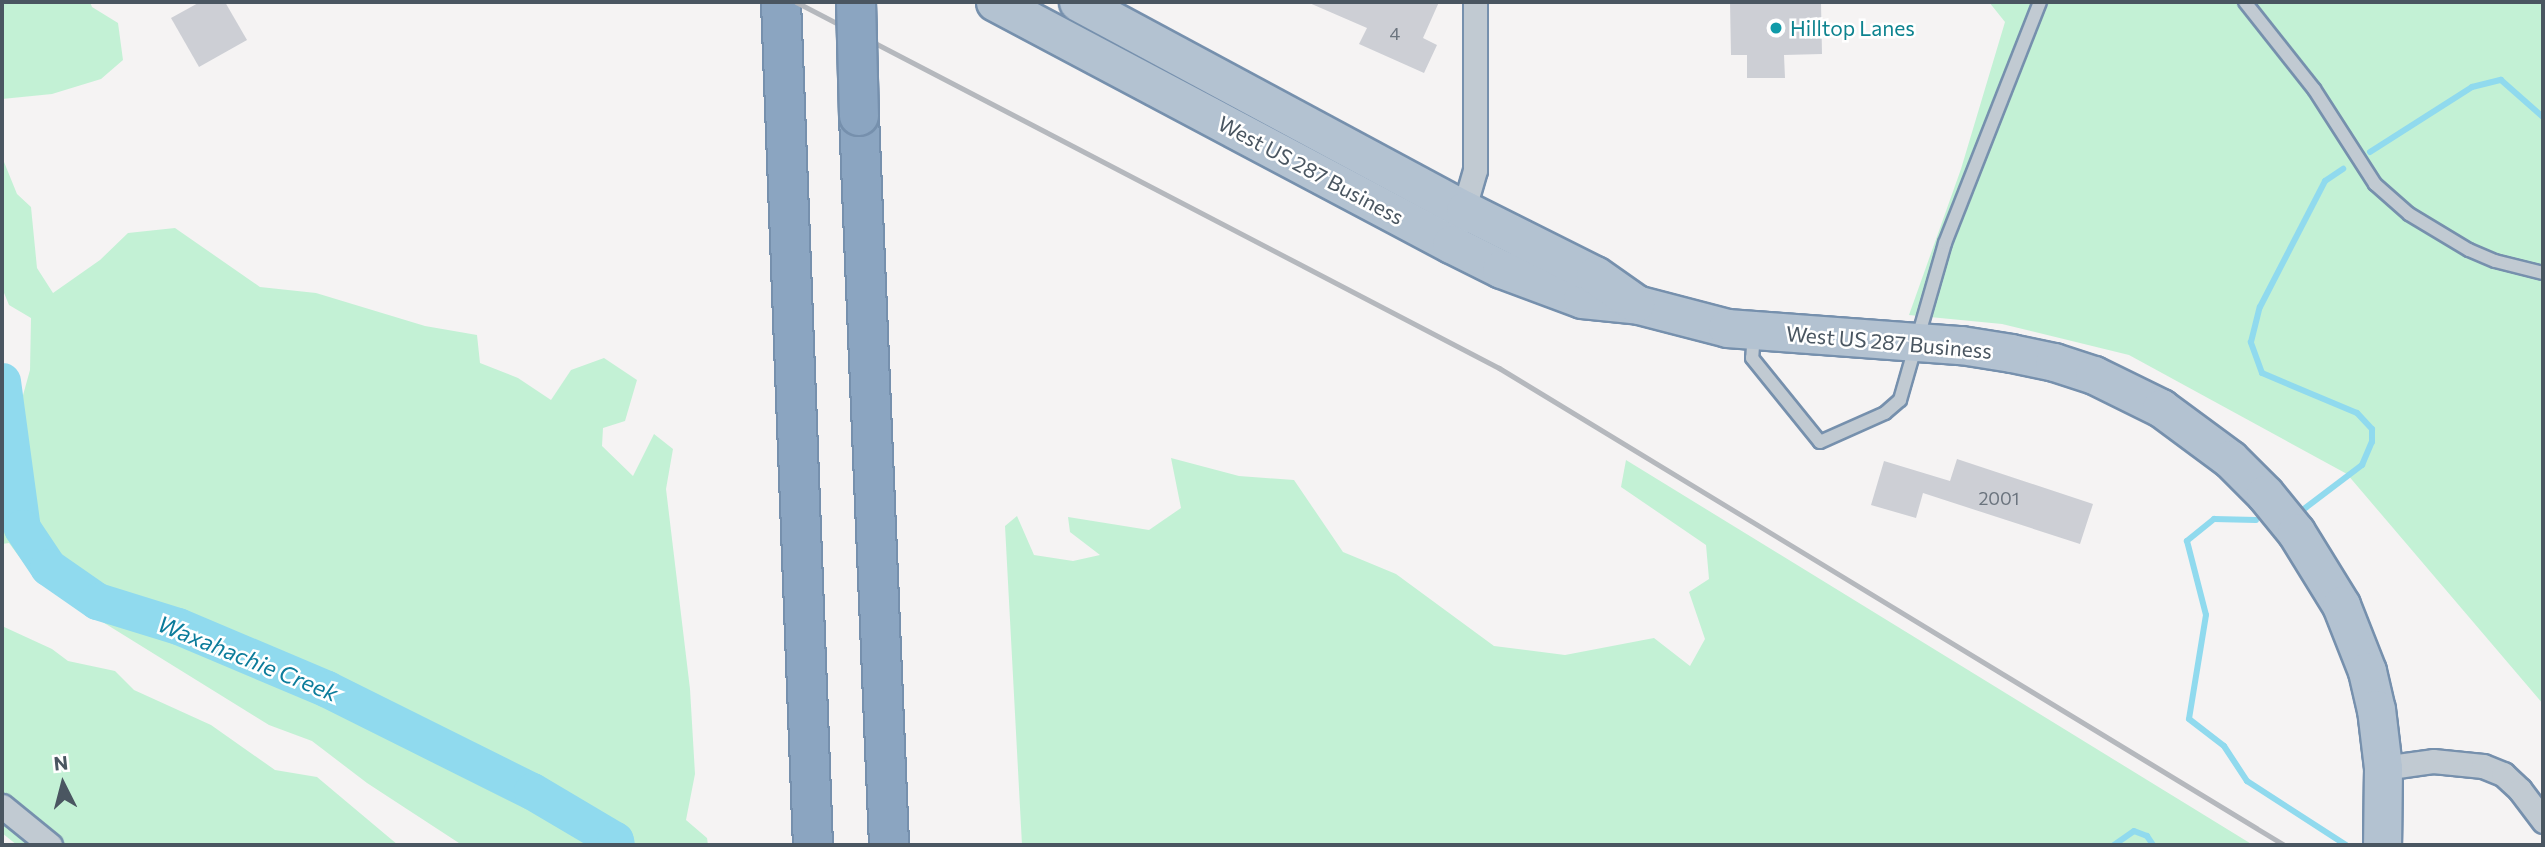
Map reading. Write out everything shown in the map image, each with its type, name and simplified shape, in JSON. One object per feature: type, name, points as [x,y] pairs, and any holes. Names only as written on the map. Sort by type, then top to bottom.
[{"type":"highway","points":[[781,2],[813,845]]},
{"type":"highway","points":[[856,2],[889,845]]},
{"type":"main road","name":"West US 287 Business","points":[[996,2],[1451,244],[1501,269],[1582,299],[1639,306],[1727,328],[1915,341],[2011,353],[2054,362],[2094,375],[2161,408],[2230,459],[2297,533],[2341,605],[2367,671],[2383,768],[2382,845]]},
{"type":"main road","name":"West US 287 Business","points":[[1077,2],[1465,210],[1595,275],[1639,306]]},
{"type":"street","points":[[1451,244],[1465,210],[1475,170],[1475,2]]},
{"type":"street","points":[[2383,768],[2433,761],[2483,766],[2503,774],[2543,821]]},
{"type":"street","points":[[2,806],[50,845]]},
{"type":"lane","points":[[1754,331],[1752,358],[1820,442],[1885,413],[1900,400],[1945,243],[2040,2]]},
{"type":"lane","points":[[2245,2],[2314,89],[2375,184],[2409,214],[2469,250],[2496,261],[2543,273]]},
{"type":"green space","points":[[2,2],[90,2],[92,7],[118,23],[123,60],[101,79],[52,94],[2,99]]},
{"type":"green space","points":[[1989,2],[2543,2],[2543,704],[2347,474],[2129,355],[2002,324],[1909,315],[1961,169],[2005,22]]},
{"type":"green space","points":[[2,157],[17,194],[31,207],[37,268],[53,293],[100,260],[128,233],[175,228],[260,287],[316,293],[425,326],[477,335],[480,363],[518,378],[551,400],[571,370],[604,358],[637,380],[625,421],[603,428],[602,446],[633,476],[654,434],[673,449],[666,489],[690,689],[695,774],[686,820],[707,838],[708,845],[462,845],[367,783],[312,741],[269,725],[38,582],[9,543],[2,544],[2,415],[20,406],[30,370],[31,318],[9,305],[2,288]]},
{"type":"green space","points":[[1171,458],[1239,476],[1294,480],[1343,552],[1396,574],[1494,646],[1565,655],[1654,638],[1690,666],[1705,639],[1689,592],[1709,579],[1706,545],[1621,487],[1626,460],[2253,845],[1022,845],[1005,526],[1017,516],[1034,555],[1073,561],[1100,555],[1070,532],[1068,517],[1149,530],[1181,508]]},
{"type":"green space","points":[[2,626],[52,649],[68,661],[115,671],[134,690],[211,725],[275,770],[317,777],[398,845],[17,845],[2,833]]},
{"type":"building","points":[[200,2],[225,2],[247,40],[199,67],[171,18]]},
{"type":"building","points":[[1307,2],[1439,2],[1423,38],[1437,45],[1424,73],[1359,44],[1367,28]]},
{"type":"building","name":"Hilltop Lanes","points":[[1730,2],[1821,2],[1822,54],[1784,55],[1785,78],[1747,78],[1747,55],[1731,55]]},
{"type":"building","points":[[1957,459],[2093,504],[2080,544],[1923,493],[1916,518],[1871,505],[1884,461],[1950,481]]},
{"type":"waterway","points":[[2370,152],[2472,87],[2501,80],[2543,117]]},
{"type":"waterway","points":[[2304,509],[2362,465],[2372,442],[2372,429],[2357,413],[2262,373],[2251,342],[2260,307],[2325,181],[2343,169]]},
{"type":"waterway","name":"Waxahachie Creek","points":[[2,381],[22,528],[48,567],[97,601],[178,626],[327,689],[532,791],[615,840],[616,845]]},
{"type":"waterway","points":[[2256,520],[2214,519],[2187,541],[2206,615],[2189,719],[2224,746],[2247,781],[2346,845]]},
{"type":"waterway","points":[[2114,845],[2134,831],[2147,836],[2153,845]]},
{"type":"railway","points":[[796,2],[1499,368],[2284,845]]},
{"type":"place","name":"Hilltop Lanes","points":[[1776,28]]}]
